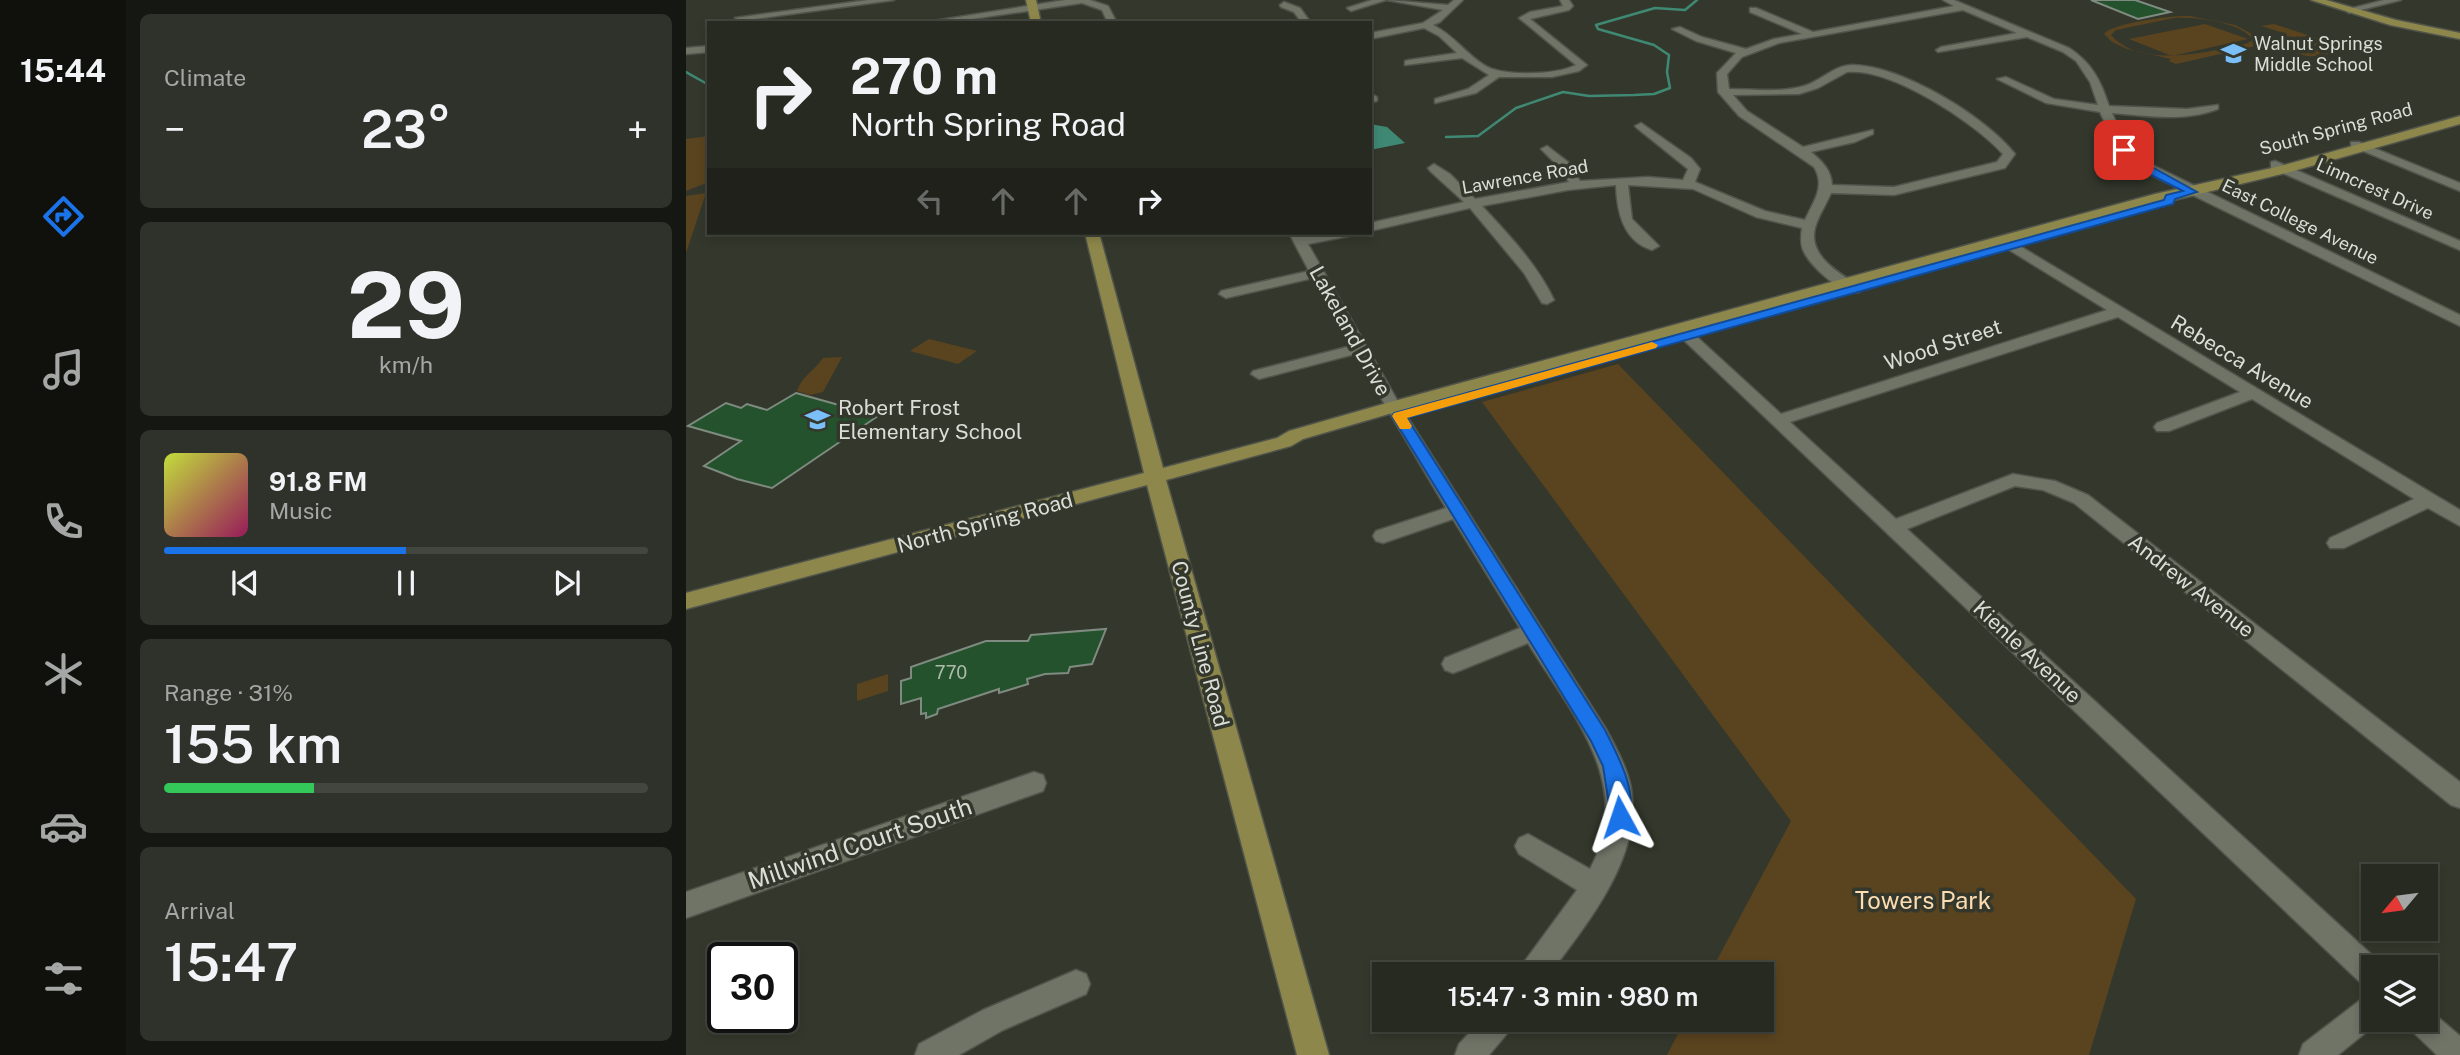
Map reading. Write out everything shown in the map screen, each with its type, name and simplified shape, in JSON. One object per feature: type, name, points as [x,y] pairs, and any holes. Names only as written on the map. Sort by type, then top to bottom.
[{"type":"main road","points":[[2316,0],[2404,25],[2460,36]]},
{"type":"main road","points":[[1032,4],[1036,21]]},
{"type":"main road","name":"South Spring Road","points":[[2402,134],[2460,114]]},
{"type":"main road","name":"South Spring Road","points":[[2192,192],[2460,120]]},
{"type":"main road","name":"North Spring Road","points":[[686,601],[1284,443],[1296,435],[1396,412],[2007,243],[2169,202],[2170,197],[2192,192]]},
{"type":"main road","name":"County Line Road","points":[[1093,235],[1313,1055]]},
{"type":"street","points":[[740,18],[890,0]]},
{"type":"street","points":[[936,21],[1032,4],[1083,0],[1105,8],[1112,21]]},
{"type":"street","points":[[1351,8],[1382,0]]},
{"type":"street","points":[[1391,0],[1448,8]]},
{"type":"street","points":[[1372,36],[1425,25],[1437,20],[1459,0]]},
{"type":"street","points":[[1425,25],[1440,32],[1484,69],[1498,73],[1559,74],[1581,68],[1580,62],[1524,19],[1533,14],[1566,8],[1569,6],[1564,0]]},
{"type":"street","name":"East College Avenue","points":[[1947,0],[2084,60],[2124,150],[2149,170],[2460,321]]},
{"type":"street","points":[[2349,10],[2397,0]]},
{"type":"street","points":[[862,2],[867,14]]},
{"type":"street","points":[[1284,5],[1297,10],[1305,21]]},
{"type":"street","points":[[1850,286],[1823,266],[1810,250],[1807,239],[1808,225],[1827,190],[1824,172],[1801,151],[1738,110],[1723,92],[1722,73],[1734,59],[1745,52],[1777,41],[1965,7]]},
{"type":"street","points":[[1753,10],[1811,34]]},
{"type":"street","points":[[1677,29],[1699,39],[1745,52]]},
{"type":"street","points":[[1941,50],[2028,34]]},
{"type":"street","points":[[686,51],[707,49]]},
{"type":"street","points":[[1409,64],[1466,54]]},
{"type":"street","points":[[1723,92],[1805,89],[1840,70],[1870,70],[1888,75],[1969,118],[2000,142],[2008,154],[2001,165],[1917,186],[1873,192],[1827,190]]},
{"type":"street","points":[[1440,101],[1472,91],[1498,73]]},
{"type":"street","points":[[2002,79],[2056,103],[2188,114],[2202,114],[2214,107]]},
{"type":"street","points":[[1641,126],[1694,169],[1688,184]]},
{"type":"street","points":[[1801,151],[1870,132]]},
{"type":"street","points":[[2359,146],[2460,187]]},
{"type":"street","points":[[1547,149],[1564,165],[1576,184]]},
{"type":"street","name":"Linncrest Drive","points":[[2280,167],[2460,246]]},
{"type":"street","points":[[1434,168],[1447,177],[1530,271],[1545,292],[1547,300]]},
{"type":"street","points":[[1622,183],[1621,205],[1624,219],[1652,246]]},
{"type":"street","name":"Lawrence Road","points":[[1372,227],[1576,184],[1622,183],[1688,184],[1725,195],[1762,215],[1808,225]]},
{"type":"street","points":[[1298,237],[1321,235]]},
{"type":"street","name":"Lakeland Drive","points":[[1298,237],[1396,412],[1598,736],[1612,766],[1619,793],[1620,817],[1610,858],[1594,886],[1541,962]]},
{"type":"street","name":"Rebecca Avenue","points":[[2007,243],[2460,519]]},
{"type":"street","points":[[1226,294],[1318,273]]},
{"type":"street","name":"Wood Street","points":[[1779,420],[2120,312]]},
{"type":"street","name":"Kienle Avenue","points":[[1684,332],[2361,964]]},
{"type":"street","points":[[1259,374],[1361,348]]},
{"type":"street","points":[[2163,427],[2254,393]]},
{"type":"street","name":"Andrew Avenue","points":[[1893,527],[2013,480],[2032,480],[2059,486],[2081,499],[2460,797]]},
{"type":"street","points":[[2337,543],[2428,500]]},
{"type":"street","points":[[1383,536],[1458,511]]},
{"type":"street","points":[[1453,664],[1533,632]]},
{"type":"street","name":"Millwind Court South","points":[[686,905],[1034,783]]},
{"type":"street","points":[[1528,846],[1594,886]]},
{"type":"street","points":[[930,1055],[993,1020],[1076,984]]},
{"type":"street","points":[[2314,1055],[2361,1018]]},
{"type":"street","points":[[1470,1055],[1490,1032]]},
{"type":"street","points":[[2434,1032],[2459,1055]]},
{"type":"green space","points":[[2182,16],[2205,19],[2174,18],[2116,30],[2111,35],[2122,44],[2141,52],[2127,49],[2112,42],[2104,34],[2130,23]]},
{"type":"green space","points":[[2205,19],[2235,25],[2269,43],[2176,64],[2169,61],[2171,59],[2150,54],[2193,54],[2246,44],[2253,40],[2239,29]]},
{"type":"green space","points":[[2205,24],[2248,39],[2172,56],[2129,39]]},
{"type":"green space","points":[[2274,24],[2345,47],[2347,50],[2320,56],[2303,55],[2288,47],[2283,39],[2287,34],[2261,26]]},
{"type":"green space","points":[[707,136],[707,183],[686,191],[686,139]]},
{"type":"green space","points":[[706,193],[686,253],[686,196]]},
{"type":"green space","points":[[929,339],[977,351],[958,364],[910,351]]},
{"type":"green space","points":[[842,357],[823,392],[810,395],[797,391],[802,381],[823,358]]},
{"type":"green space","name":"Towers Park","points":[[1618,364],[2136,899],[2089,1055],[1667,1055],[1679,1032],[1774,1032],[1774,962],[1716,962],[1791,821],[1482,402]]},
{"type":"green space","points":[[888,674],[888,691],[857,701],[857,684]]},
{"type":"water","points":[[1372,124],[1387,127],[1405,143],[1372,150]]},
{"type":"building","points":[[2091,0],[2135,0],[2170,12],[2138,19]]},
{"type":"building","name":"Robert Frost Elementary School","points":[[796,393],[878,416],[772,488],[737,479],[704,466],[741,441],[688,426],[726,403],[741,408],[747,404],[767,410]]},
{"type":"building","points":[[1106,629],[1092,664],[1070,667],[1068,673],[1045,674],[1027,679],[1028,684],[999,693],[999,689],[938,709],[937,714],[926,718],[926,713],[921,714],[921,698],[901,704],[901,681],[911,678],[911,667],[986,641],[1028,641],[1031,635]]},
{"type":"waterway","points":[[1446,137],[1478,136],[1516,108],[1563,92],[1589,96],[1634,95],[1654,94],[1670,88],[1667,72],[1669,55],[1654,45],[1598,29],[1596,25],[1655,8],[1685,10],[1697,0]]},
{"type":"waterway","points":[[686,72],[707,84]]},
{"type":"slow traffic","points":[[1405,426],[1399,416],[1652,345]]},
{"type":"place","name":"Walnut Springs Middle School","points":[[2234,54]]},
{"type":"place","name":"Robert Frost Elementary School","points":[[818,420]]},
{"type":"route","points":[[1620,817],[1619,793],[1612,766],[1598,736],[1399,416],[2169,202],[2170,197],[2192,192],[2149,170],[2133,160],[2124,150]]}]
